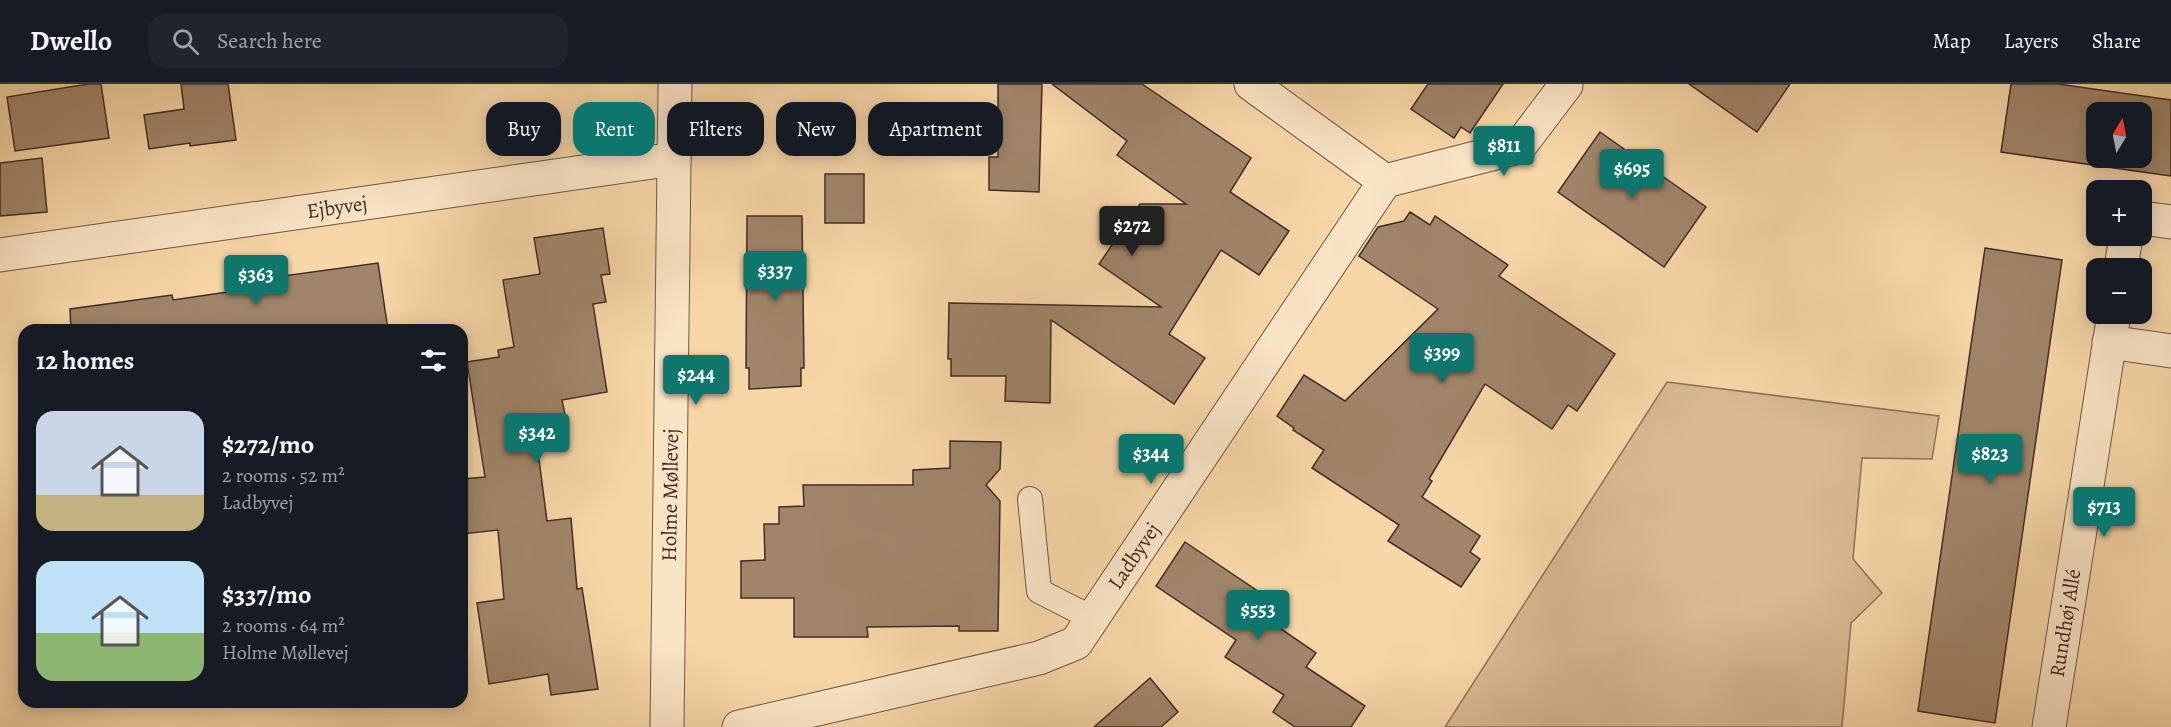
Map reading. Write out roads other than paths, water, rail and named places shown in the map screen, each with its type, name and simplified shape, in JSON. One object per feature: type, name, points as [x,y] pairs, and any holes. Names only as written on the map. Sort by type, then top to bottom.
[{"type":"street","name":"Holme Møllevej","points":[[667,727],[675,84]]},
{"type":"street","points":[[1251,84],[1385,180],[1519,147],[1566,85]]},
{"type":"street","name":"Ejbyvej","points":[[0,255],[674,159]]},
{"type":"street","name":"Ladbyvej","points":[[740,727],[1039,658],[1076,643],[1385,180]]},
{"type":"street","points":[[2152,219],[2171,222]]},
{"type":"street","name":"Rundhøj Allé","points":[[2049,727],[2112,328],[2171,351]]},
{"type":"lane","points":[[1030,499],[1039,591],[1092,618]]}]
